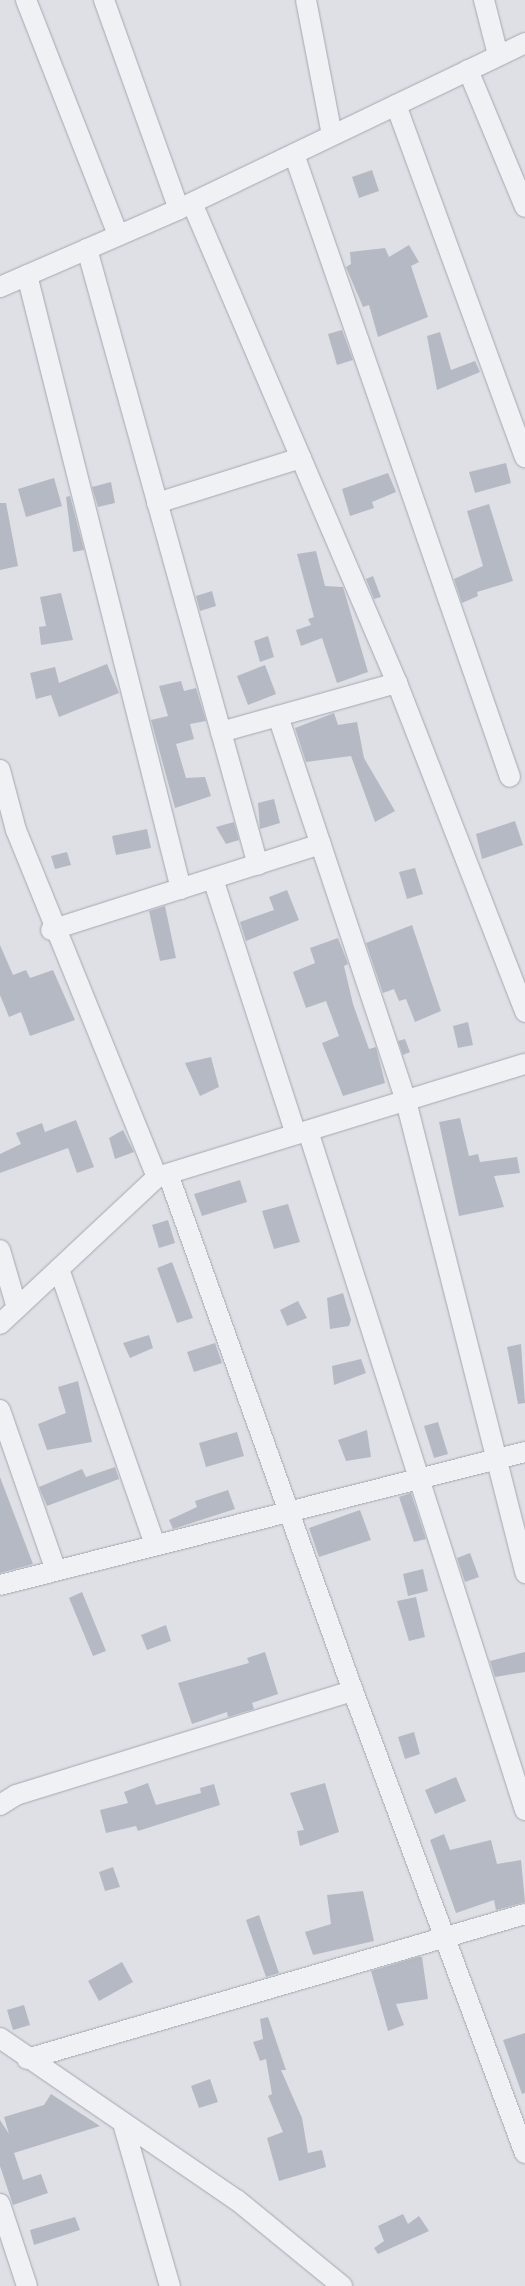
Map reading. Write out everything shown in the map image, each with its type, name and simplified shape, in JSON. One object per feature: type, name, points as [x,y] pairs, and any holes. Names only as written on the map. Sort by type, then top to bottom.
[{"type":"street","points":[[26,0],[118,236]]},
{"type":"street","points":[[104,0],[186,206],[301,458],[397,683],[525,1012]]},
{"type":"street","points":[[306,0],[332,135]]},
{"type":"street","points":[[484,0],[498,55]]},
{"type":"street","points":[[0,287],[186,206],[525,43]]},
{"type":"street","points":[[468,70],[525,207]]},
{"type":"street","points":[[396,105],[525,457]]},
{"type":"street","points":[[294,154],[510,776]]},
{"type":"street","points":[[87,249],[258,864]]},
{"type":"street","points":[[27,275],[180,889]]},
{"type":"street","points":[[158,503],[301,458]]},
{"type":"street","points":[[221,732],[397,683]]},
{"type":"street","points":[[278,716],[406,1101],[525,1573]]},
{"type":"street","points":[[0,770],[8,832],[54,929],[163,1176],[289,1512],[352,1691],[525,2153]]},
{"type":"street","points":[[54,929],[321,844]]},
{"type":"street","points":[[213,879],[302,1132],[420,1479],[525,1810]]},
{"type":"street","points":[[0,1324],[163,1176],[525,1064]]},
{"type":"street","points":[[0,1250],[17,1308]]},
{"type":"street","points":[[59,1269],[155,1545]]},
{"type":"street","points":[[0,1410],[56,1571]]},
{"type":"street","points":[[0,1585],[525,1452]]},
{"type":"street","points":[[0,1805],[16,1795],[352,1691]]},
{"type":"street","points":[[27,2059],[525,1914]]},
{"type":"street","points":[[0,2038],[124,2127],[237,2200],[342,2286]]},
{"type":"street","points":[[124,2127],[170,2286]]},
{"type":"street","points":[[0,2204],[27,2286]]},
{"type":"building","points":[[372,170],[379,191],[359,198],[352,177]]},
{"type":"building","points":[[409,245],[419,262],[411,266],[428,317],[378,337],[369,305],[363,307],[346,267],[351,264],[350,252],[385,248],[389,257]]},
{"type":"building","points":[[342,330],[353,360],[337,365],[328,334]]},
{"type":"building","points":[[440,332],[451,370],[475,361],[480,372],[437,390],[427,336]]},
{"type":"building","points":[[506,463],[511,483],[475,493],[469,472]]},
{"type":"building","points":[[388,473],[396,492],[372,502],[374,508],[350,516],[342,489]]},
{"type":"building","points":[[54,478],[62,506],[26,517],[18,489]]},
{"type":"building","points":[[111,482],[115,503],[98,507],[92,487]]},
{"type":"building","points":[[70,496],[84,550],[73,552],[66,497]]},
{"type":"building","points":[[0,503],[6,503],[18,566],[0,570]]},
{"type":"building","points":[[489,504],[513,581],[477,592],[478,596],[462,603],[454,579],[483,566],[467,511]]},
{"type":"building","points":[[316,551],[325,586],[343,587],[368,672],[337,683],[322,638],[301,646],[296,630],[311,625],[308,619],[314,617],[297,554]]},
{"type":"building","points":[[373,576],[381,597],[374,599],[366,579]]},
{"type":"building","points":[[212,591],[216,606],[200,611],[196,596]]},
{"type":"building","points":[[61,593],[73,640],[41,645],[39,627],[46,626],[40,597]]},
{"type":"building","points":[[268,636],[274,657],[260,662],[254,641]]},
{"type":"building","points":[[107,664],[119,693],[59,717],[51,695],[36,699],[30,673],[55,667],[59,683]]},
{"type":"building","points":[[265,665],[276,694],[248,705],[237,676]]},
{"type":"building","points":[[181,681],[184,691],[196,688],[206,721],[190,724],[194,739],[176,744],[186,778],[205,777],[211,796],[175,808],[151,720],[168,716],[159,686]]},
{"type":"building","points":[[334,713],[338,725],[357,722],[364,758],[395,811],[375,822],[351,756],[306,762],[295,728]]},
{"type":"building","points":[[274,799],[280,823],[260,829],[258,803]]},
{"type":"building","points":[[515,821],[523,845],[482,859],[476,834]]},
{"type":"building","points":[[234,822],[239,840],[226,844],[216,827]]},
{"type":"building","points":[[147,829],[151,848],[116,855],[112,836]]},
{"type":"building","points":[[67,852],[71,865],[55,869],[51,856]]},
{"type":"building","points":[[415,868],[423,894],[407,899],[399,872]]},
{"type":"building","points":[[287,890],[299,920],[246,941],[240,922],[274,910],[269,897]]},
{"type":"building","points":[[165,906],[176,958],[160,961],[149,911]]},
{"type":"building","points":[[412,925],[441,1011],[415,1022],[406,999],[399,1001],[394,989],[383,993],[366,943]]},
{"type":"building","points":[[338,938],[348,964],[344,966],[353,1004],[369,1049],[376,1047],[385,1083],[343,1096],[322,1043],[339,1036],[326,1001],[306,1008],[293,972],[315,963],[310,948]]},
{"type":"building","points":[[0,945],[13,975],[26,970],[30,978],[53,970],[75,1020],[30,1036],[21,1012],[9,1017],[0,995]]},
{"type":"building","points":[[468,1022],[473,1045],[458,1048],[453,1026]]},
{"type":"building","points":[[405,1039],[410,1052],[403,1055],[398,1041]]},
{"type":"building","points":[[211,1057],[219,1087],[200,1096],[185,1063]]},
{"type":"building","points":[[460,1118],[469,1156],[478,1154],[480,1162],[517,1157],[520,1173],[494,1176],[504,1207],[459,1216],[439,1122]]},
{"type":"building","points":[[76,1120],[94,1167],[77,1173],[68,1148],[0,1173],[0,1154],[21,1144],[16,1133],[42,1123],[45,1132]]},
{"type":"building","points":[[123,1130],[134,1152],[115,1159],[109,1138]]},
{"type":"building","points":[[240,1180],[247,1202],[202,1216],[194,1194]]},
{"type":"building","points":[[288,1204],[300,1242],[274,1249],[262,1211]]},
{"type":"building","points":[[168,1220],[175,1243],[159,1248],[152,1225]]},
{"type":"building","points":[[172,1262],[193,1318],[177,1323],[157,1268]]},
{"type":"building","points":[[343,1293],[351,1320],[349,1326],[330,1329],[327,1298]]},
{"type":"building","points":[[298,1301],[307,1318],[287,1326],[280,1310]]},
{"type":"building","points":[[149,1335],[153,1348],[130,1358],[123,1343]]},
{"type":"building","points":[[215,1343],[222,1363],[194,1372],[187,1352]]},
{"type":"building","points":[[521,1344],[525,1403],[518,1404],[507,1347]]},
{"type":"building","points":[[361,1359],[366,1373],[334,1385],[332,1366]]},
{"type":"building","points":[[78,1381],[92,1442],[47,1450],[38,1424],[66,1413],[58,1387]]},
{"type":"building","points":[[438,1422],[448,1454],[434,1458],[424,1426]]},
{"type":"building","points":[[367,1430],[371,1457],[346,1461],[338,1440]]},
{"type":"building","points":[[237,1432],[244,1456],[206,1467],[199,1443]]},
{"type":"building","points":[[115,1467],[119,1479],[47,1506],[39,1487],[82,1469],[86,1477]]},
{"type":"building","points":[[0,1477],[33,1564],[0,1573]]},
{"type":"building","points":[[228,1490],[235,1509],[173,1529],[169,1520],[197,1507],[195,1501]]},
{"type":"building","points":[[411,1493],[426,1539],[414,1542],[399,1497]]},
{"type":"building","points":[[360,1510],[371,1540],[319,1557],[309,1528]]},
{"type":"building","points":[[470,1553],[479,1577],[465,1582],[457,1558]]},
{"type":"building","points":[[423,1569],[428,1591],[408,1596],[403,1574]]},
{"type":"building","points":[[82,1592],[106,1651],[93,1656],[69,1598]]},
{"type":"building","points":[[416,1597],[425,1637],[409,1641],[397,1601]]},
{"type":"building","points":[[166,1625],[171,1641],[147,1650],[141,1635]]},
{"type":"building","points":[[265,1652],[278,1694],[252,1703],[254,1709],[228,1717],[227,1712],[192,1724],[178,1683],[249,1663],[247,1658]]},
{"type":"building","points":[[525,1652],[525,1672],[495,1677],[490,1661]]},
{"type":"building","points":[[414,1732],[420,1754],[405,1759],[398,1737]]},
{"type":"building","points":[[456,1777],[466,1801],[435,1814],[425,1790]]},
{"type":"building","points":[[148,1783],[156,1805],[201,1793],[200,1788],[214,1784],[220,1805],[138,1831],[136,1826],[106,1833],[100,1810],[128,1803],[124,1792]]},
{"type":"building","points":[[325,1783],[339,1832],[300,1846],[297,1831],[304,1830],[290,1793]]},
{"type":"building","points":[[444,1834],[450,1850],[491,1840],[497,1864],[521,1860],[525,1902],[496,1910],[494,1900],[456,1913],[430,1840]]},
{"type":"building","points":[[113,1867],[120,1887],[105,1891],[99,1872]]},
{"type":"building","points":[[363,1891],[374,1941],[313,1955],[305,1932],[331,1924],[327,1895]]},
{"type":"building","points":[[259,1915],[279,1973],[266,1977],[246,1920]]},
{"type":"building","points":[[422,1957],[428,1999],[396,2004],[404,2025],[388,2031],[371,1971]]},
{"type":"building","points":[[122,1962],[133,1982],[99,2001],[88,1981]]},
{"type":"building","points":[[24,2005],[30,2025],[13,2030],[7,2010]]},
{"type":"building","points":[[268,2017],[286,2070],[281,2070],[302,2118],[308,2153],[322,2150],[326,2167],[279,2181],[267,2138],[283,2132],[268,2096],[272,2094],[266,2059],[260,2061],[253,2042],[263,2039],[260,2019]]},
{"type":"building","points":[[525,2033],[525,2093],[522,2094],[503,2040]]},
{"type":"building","points":[[210,2079],[218,2102],[199,2108],[191,2086]]},
{"type":"building","points":[[51,2094],[100,2126],[14,2153],[23,2180],[41,2174],[48,2193],[13,2205],[0,2166],[0,2120],[9,2134],[4,2117],[44,2105]]},
{"type":"building","points":[[403,2214],[408,2224],[419,2216],[429,2231],[378,2254],[374,2248],[384,2241],[378,2226]]},
{"type":"building","points":[[75,2217],[80,2230],[34,2245],[30,2230]]}]
